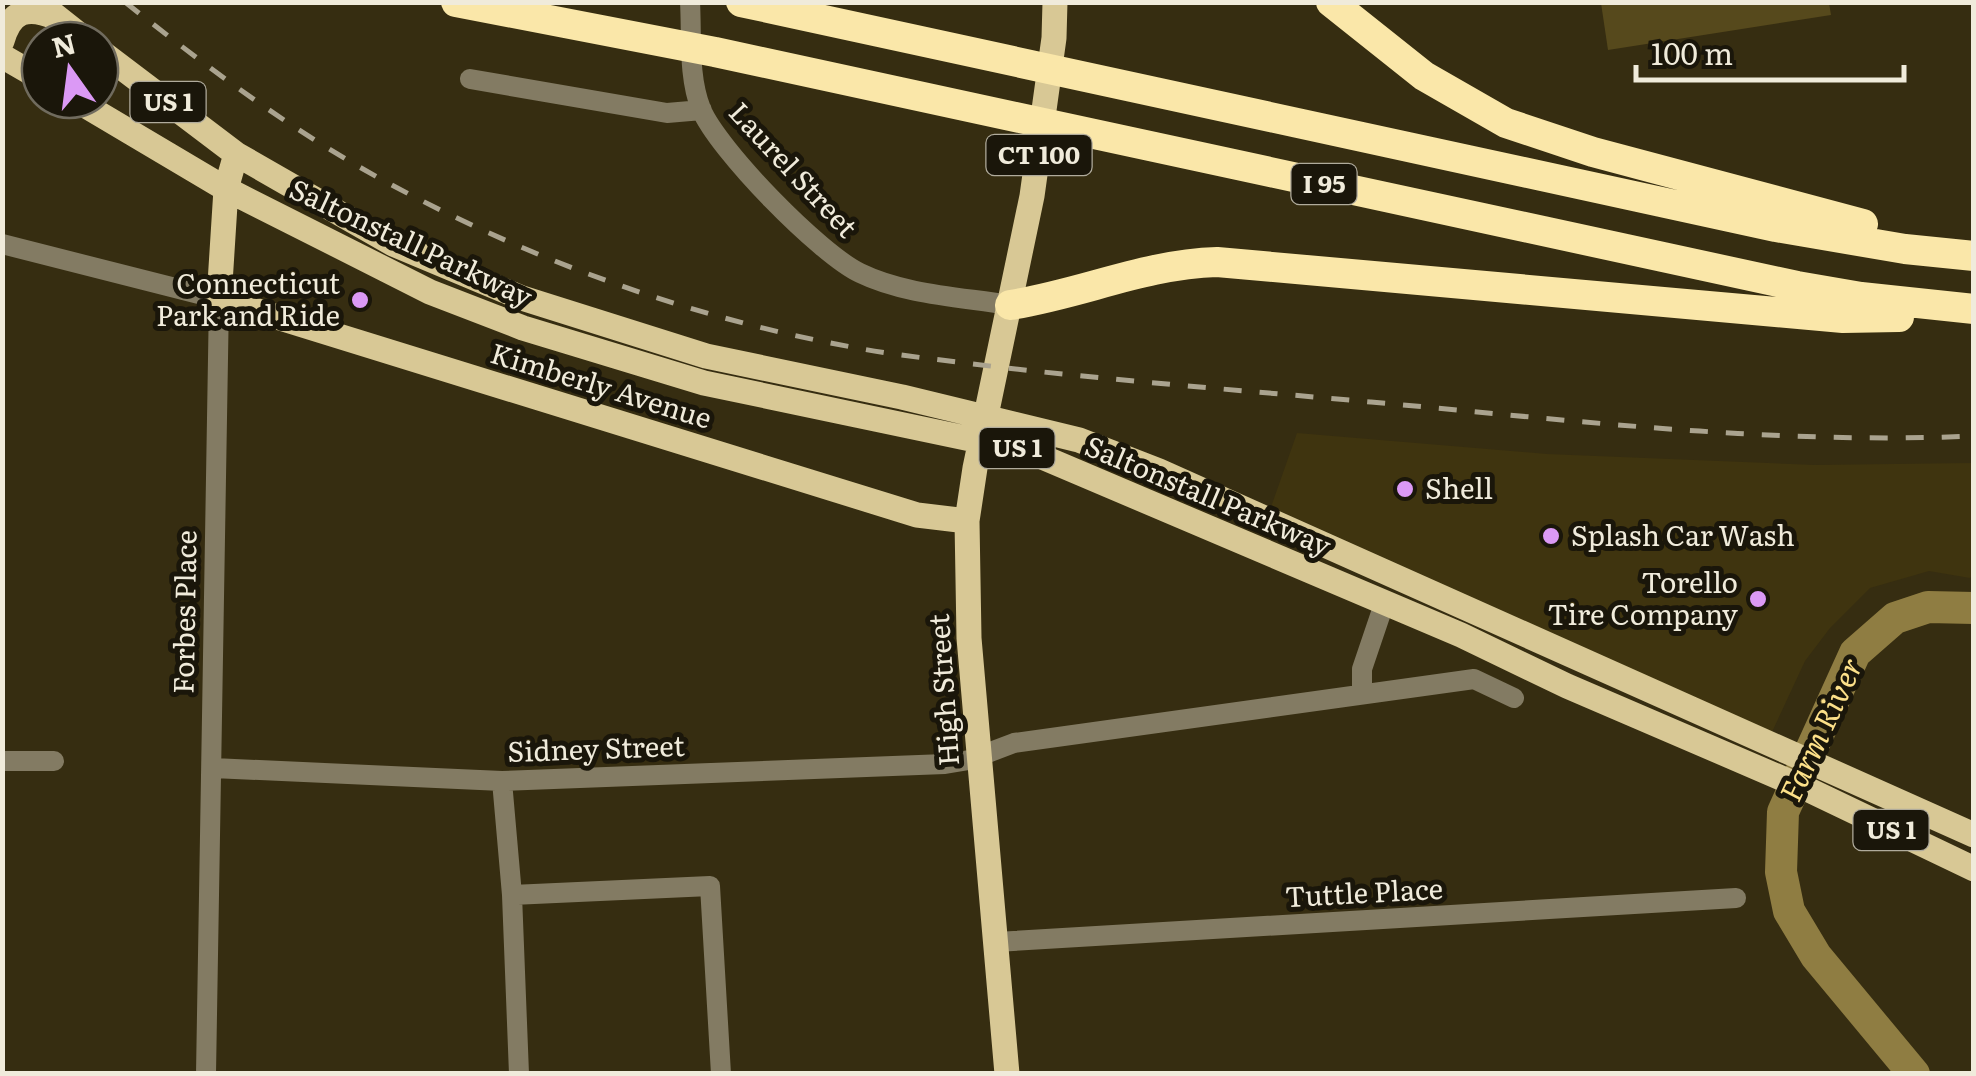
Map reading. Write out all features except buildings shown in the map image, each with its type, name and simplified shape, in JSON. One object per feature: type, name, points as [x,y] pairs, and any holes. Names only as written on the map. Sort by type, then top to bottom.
[{"type":"highway","name":"I 95","points":[[456,2],[668,42],[1797,286],[1974,313]]},
{"type":"highway","name":"I 95","points":[[742,2],[1776,227],[1974,256]]},
{"type":"highway","points":[[1332,2],[1424,76],[1506,123],[1593,152],[1809,211],[1974,248]]},
{"type":"highway","points":[[1010,306],[1062,296],[1148,269],[1217,262],[1843,318],[1974,313]]},
{"type":"main road","name":"CT 100","points":[[1010,306],[1039,150],[1055,2]]},
{"type":"main road","points":[[2,40],[18,12],[47,10]]},
{"type":"main road","name":"US 1","points":[[120,66],[236,154]]},
{"type":"main road","name":"US 1","points":[[109,120],[226,190]]},
{"type":"main road","name":"Forbes Place","points":[[209,296],[226,190],[236,154]]},
{"type":"main road","name":"Saltonstall Parkway","points":[[236,154],[393,244],[559,310],[706,356],[902,397],[1079,440],[1159,471],[1814,779],[1974,869]]},
{"type":"main road","name":"Saltonstall Parkway","points":[[226,190],[430,292],[522,328],[704,382],[1028,451],[1384,604],[1790,768]]},
{"type":"main road","name":"Kimberly Avenue","points":[[209,296],[917,515],[967,521]]},
{"type":"main road","name":"High Street","points":[[1007,1074],[979,756],[967,588],[967,521],[1010,306]]},
{"type":"main road","name":"Saltonstall Parkway","points":[[1814,779],[1974,835]]},
{"type":"street","name":"Laurel Street","points":[[690,2],[693,77],[702,110],[730,151],[843,263],[889,284],[1010,306]]},
{"type":"street","points":[[470,79],[667,113],[702,110]]},
{"type":"street","name":"Kimberly Avenue","points":[[2,244],[209,296]]},
{"type":"street","name":"Forbes Place","points":[[206,1074],[213,768],[209,296]]},
{"type":"street","points":[[1362,693],[1362,669],[1384,604]]},
{"type":"street","name":"Sidney Street","points":[[213,768],[502,781],[945,764],[1014,744],[1474,680],[1514,698]]},
{"type":"street","points":[[2,761],[54,761]]},
{"type":"street","points":[[502,781],[512,894],[519,1074]]},
{"type":"street","points":[[512,894],[710,886],[721,1074]]},
{"type":"street","name":"Tuttle Place","points":[[996,942],[1736,898]]},
{"type":"shaded area","points":[[1601,3],[1829,3],[1831,15],[1608,50]]},
{"type":"shaded area","points":[[1297,433],[1547,454],[1815,465],[1973,463],[1973,575],[1970,578],[1929,571],[1870,588],[1830,628],[1805,661],[1772,732],[1271,507]]},
{"type":"waterway","name":"Farm River","points":[[1914,1074],[1816,956],[1789,911],[1781,872],[1783,812],[1855,653],[1895,618],[1928,607],[1974,608]]},
{"type":"railway","points":[[125,2],[287,122],[445,212],[559,263],[617,284],[796,336],[886,353],[1023,370],[1596,423],[1823,437],[1974,436]]},
{"type":"place","name":"Connecticut Park and Ride","points":[[360,300]]},
{"type":"place","name":"Shell","points":[[1405,489]]},
{"type":"place","name":"Splash Car Wash","points":[[1551,536]]},
{"type":"place","name":"Torello Tire Company","points":[[1758,599]]}]
